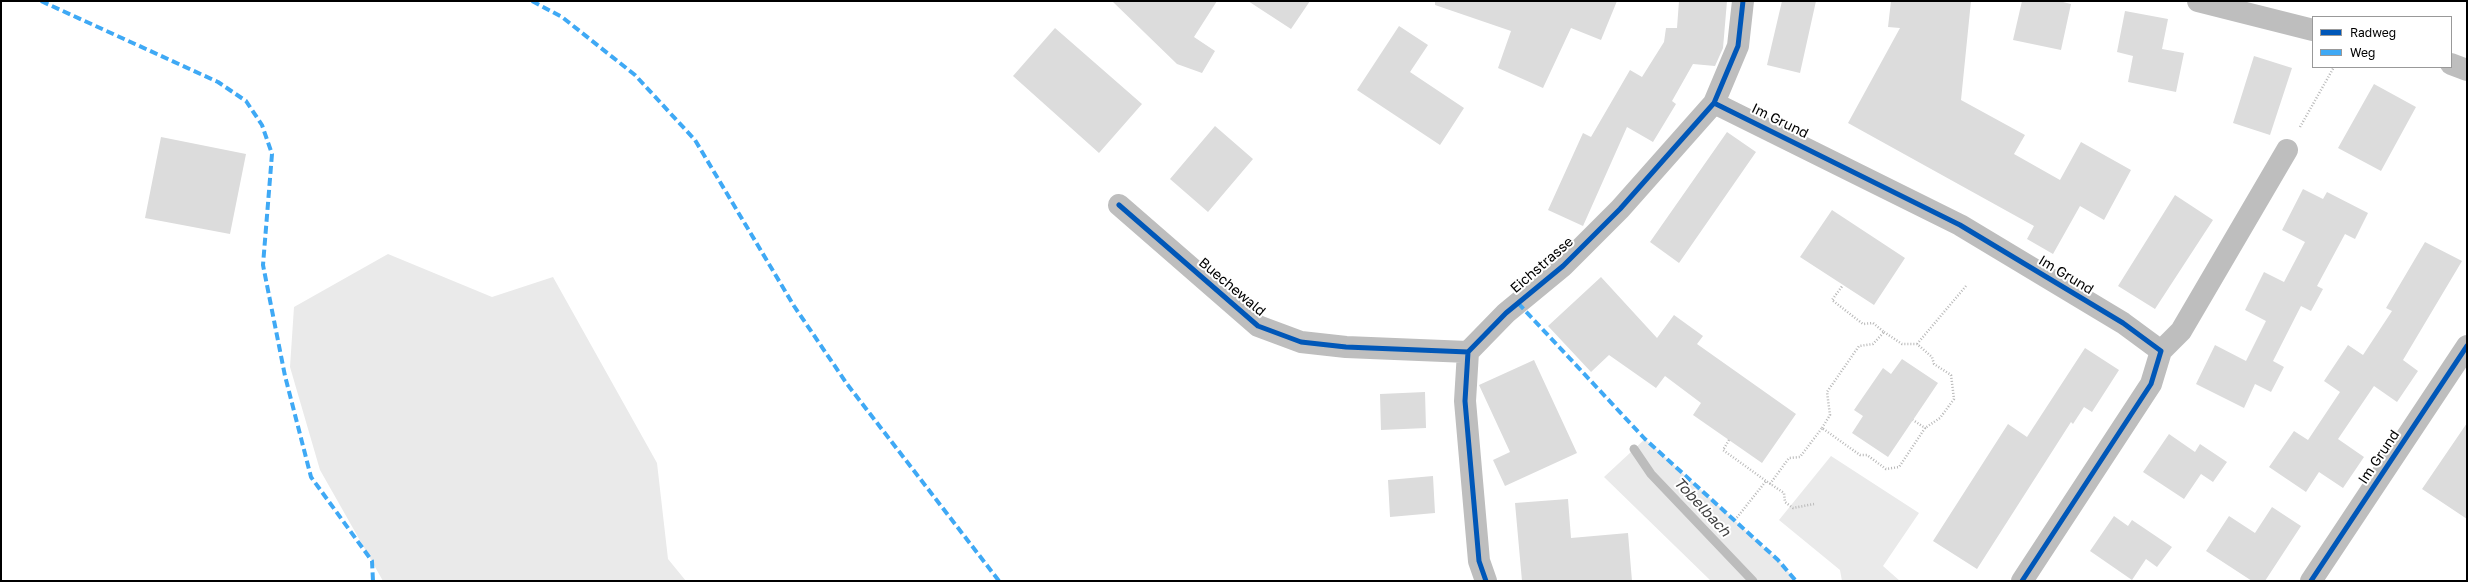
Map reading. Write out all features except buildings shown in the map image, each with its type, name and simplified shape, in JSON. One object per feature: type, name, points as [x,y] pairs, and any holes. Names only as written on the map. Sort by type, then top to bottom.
[{"type":"street","name":"Eichstrasse","points":[[1468,352],[1506,313],[1563,266],[1620,209],[1714,102],[1738,46],[1743,1]]},
{"type":"street","points":[[2198,1],[2312,30]]},
{"type":"street","points":[[2452,64],[2467,70]]},
{"type":"street","name":"Im Grund","points":[[1714,102],[1960,225],[2123,323],[2161,351]]},
{"type":"street","points":[[2022,581],[2151,384],[2161,351],[2181,331],[2287,150]]},
{"type":"street","name":"Buechewald","points":[[1118,205],[1258,326],[1301,342],[1346,347],[1468,352]]},
{"type":"street","name":"Im Grund","points":[[2310,581],[2467,346]]},
{"type":"street","points":[[1468,352],[1465,401],[1479,561],[1486,581]]},
{"type":"path","points":[[2287,150],[2333,68]]},
{"type":"path","points":[[1822,428],[1860,455],[1867,455],[1886,469],[1899,467],[1925,428],[1940,418],[1954,399],[1951,375],[1934,364],[1932,357],[1918,344],[1902,344],[1873,323],[1863,324],[1832,300],[1843,285]]},
{"type":"path","points":[[1918,344],[1966,286]]},
{"type":"path","points":[[1770,484],[1789,458],[1800,456],[1822,428],[1830,414],[1827,392],[1859,346],[1873,344],[1884,332]]},
{"type":"path","points":[[1913,420],[1925,428]]},
{"type":"path","points":[[1729,440],[1723,450],[1784,493],[1785,502],[1793,508],[1814,504]]},
{"type":"path","points":[[1735,520],[1766,481]]},
{"type":"shaded area","points":[[388,254],[492,297],[553,277],[657,463],[668,559],[686,581],[383,581],[320,470],[290,367],[294,307]]},
{"type":"shaded area","points":[[1645,439],[1778,560],[1796,581],[1711,581],[1604,477]]},
{"type":"shaded area","points":[[1831,456],[1919,513],[1883,566],[1900,581],[1842,581],[1840,570],[1779,520]]},
{"type":"waterway","name":"Tobelbach","points":[[1634,449],[1651,474],[1753,581]]},
{"type":"marked path","points":[[41,1],[218,82],[246,101],[262,125],[272,154],[263,265],[285,376],[311,477],[372,561],[373,581]]},
{"type":"marked path","points":[[532,1],[562,17],[635,75],[695,140],[794,306],[847,384],[999,581]]},
{"type":"marked path","points":[[1518,303],[1645,439],[1778,560],[1796,581]]},
{"type":"cycle path","points":[[1486,581],[1479,561],[1465,401],[1468,352],[1506,313],[1563,266],[1620,209],[1714,103],[1738,46],[1743,1]]},
{"type":"cycle path","points":[[1714,103],[1960,225],[2123,323],[2161,351],[2151,384],[2022,581]]},
{"type":"cycle path","points":[[1119,205],[1258,326],[1301,342],[1346,347],[1468,352]]},
{"type":"cycle path","points":[[2311,581],[2467,346]]}]
